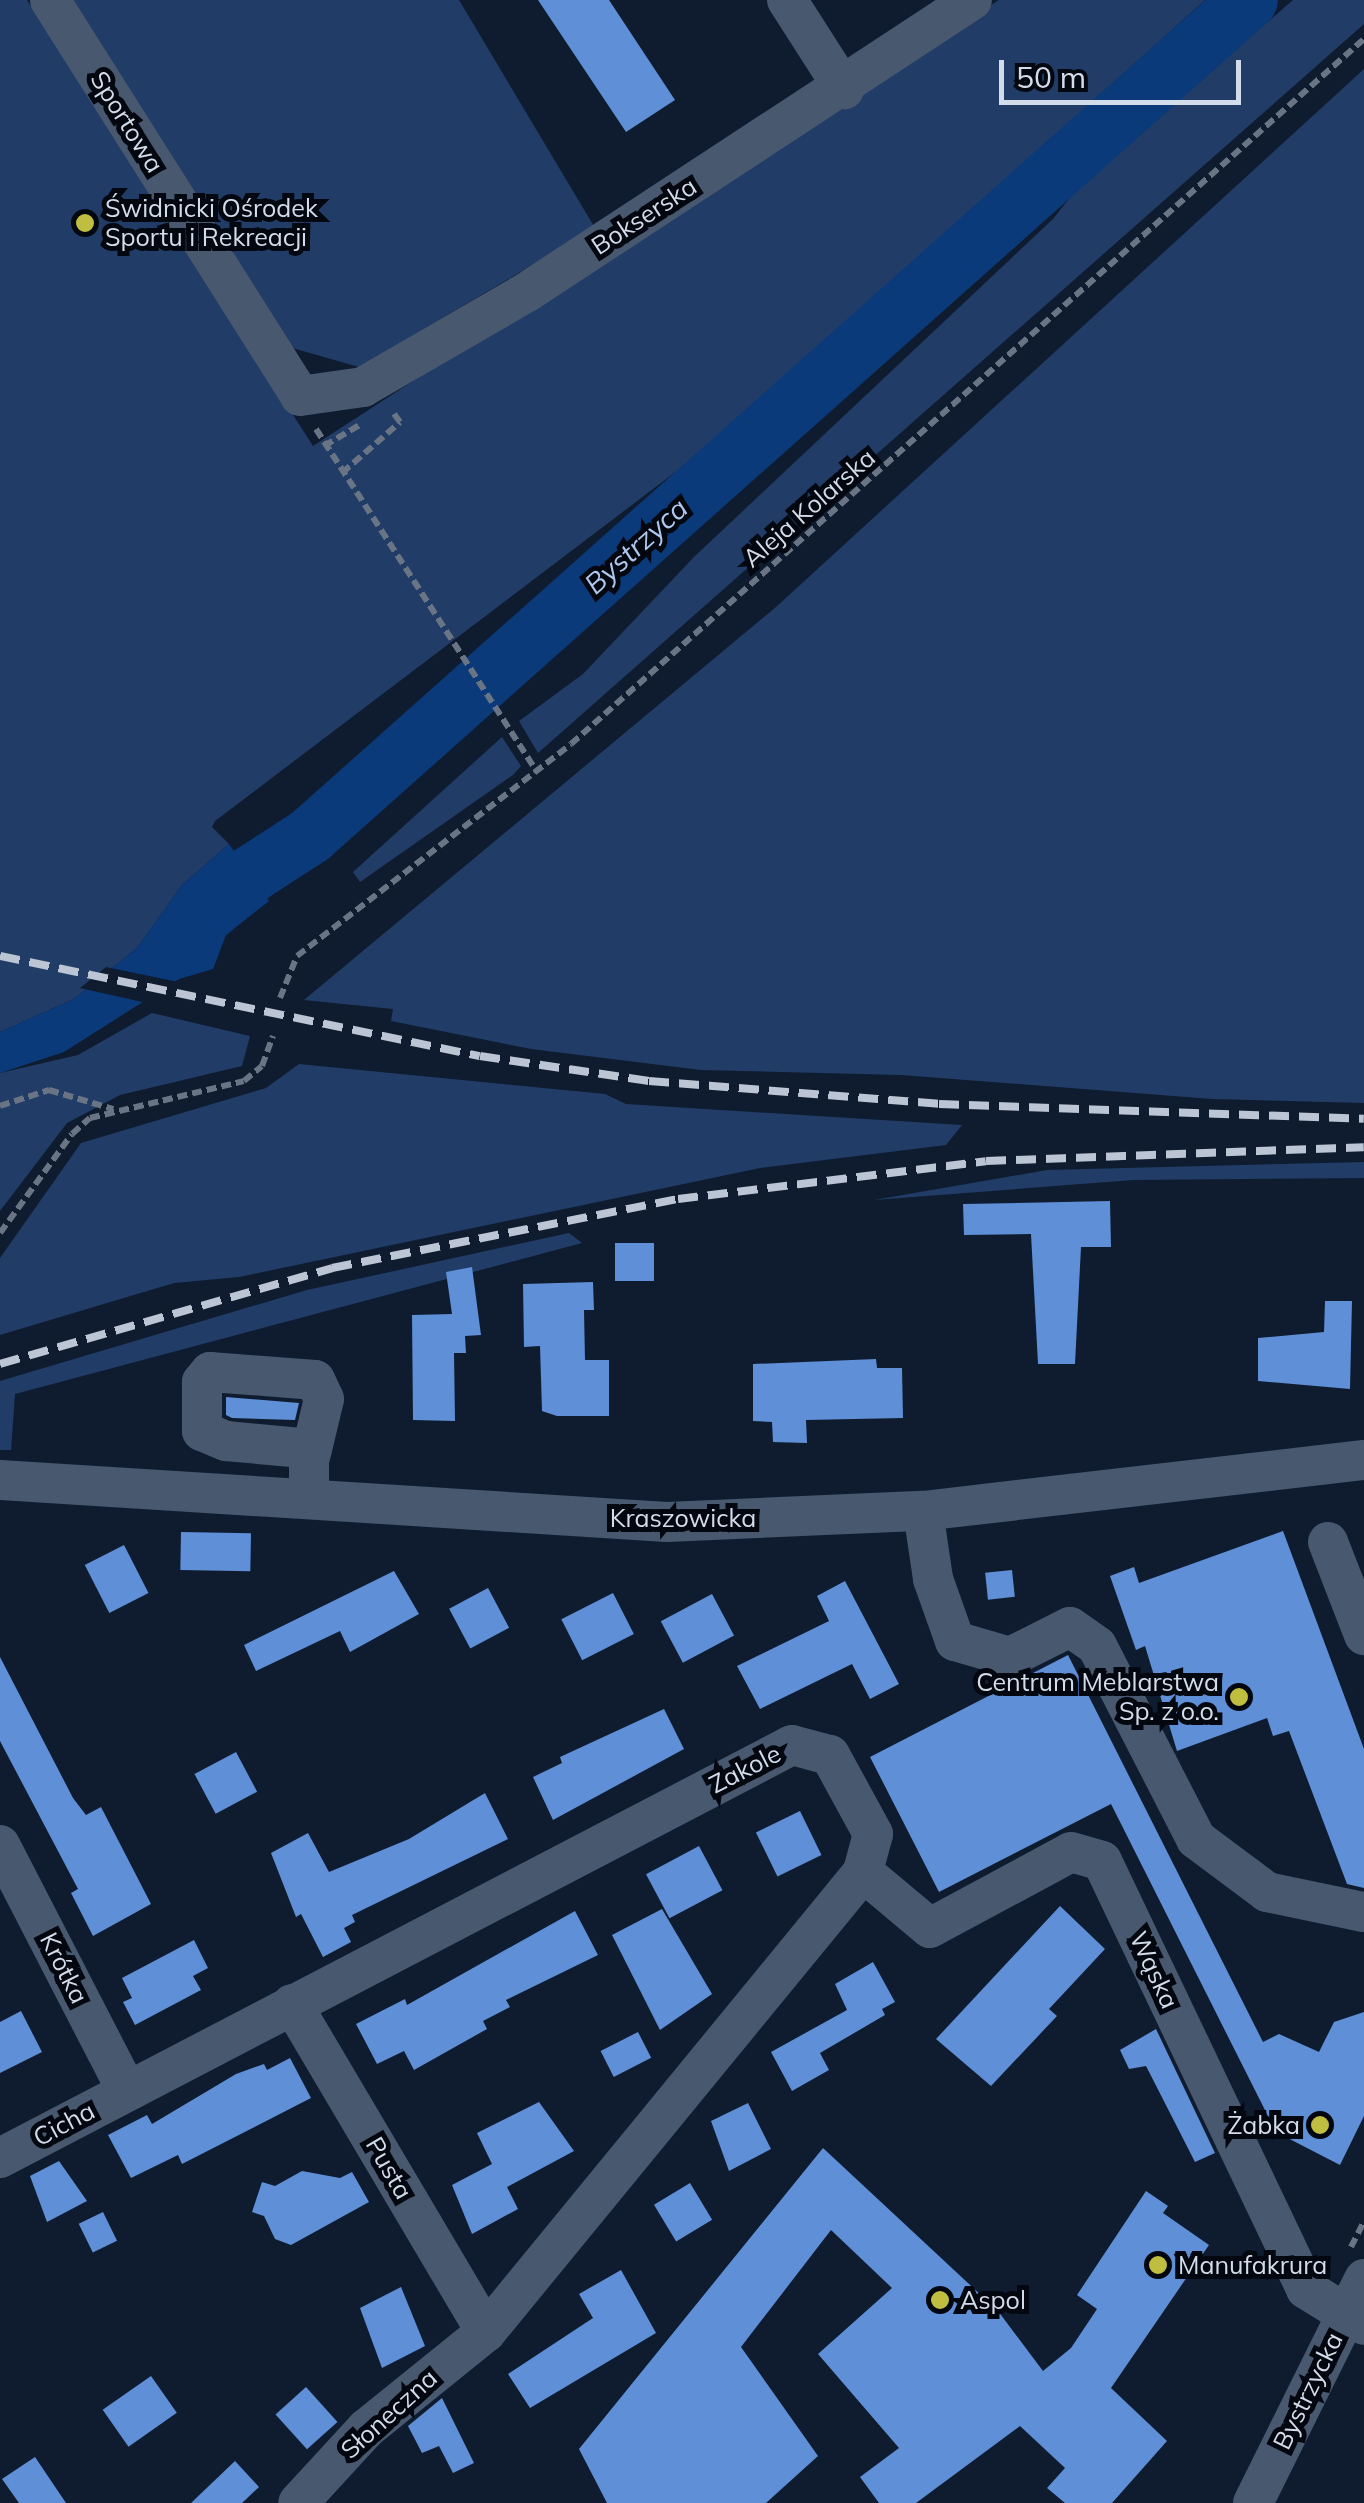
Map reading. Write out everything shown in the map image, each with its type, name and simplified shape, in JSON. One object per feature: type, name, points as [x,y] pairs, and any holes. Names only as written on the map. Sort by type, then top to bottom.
[{"type":"street","name":"Sportowa","points":[[50,0],[300,396]]},
{"type":"street","points":[[787,0],[844,89]]},
{"type":"street","name":"Bokserska","points":[[300,396],[363,388],[844,89],[972,0]]},
{"type":"street","points":[[310,1496],[312,1449]]},
{"type":"street","name":"Kraszowicka","points":[[0,1480],[310,1496],[667,1522],[923,1511],[1364,1460]]},
{"type":"street","points":[[923,1511],[933,1578],[954,1640],[1010,1657],[1070,1627],[1098,1646],[1196,1839],[1267,1892],[1364,1912]]},
{"type":"street","points":[[1328,1542],[1364,1635]]},
{"type":"street","name":"Zakole","points":[[127,2091],[792,1745],[830,1754],[872,1834],[863,1872]]},
{"type":"street","name":"Krótka","points":[[0,1845],[127,2091]]},
{"type":"street","name":"Wąska","points":[[863,1872],[930,1928],[1072,1852],[1102,1860],[1306,2289],[1355,2320]]},
{"type":"street","points":[[486,2332],[863,1872]]},
{"type":"street","name":"Pusta","points":[[292,2004],[486,2332]]},
{"type":"street","name":"Cicha","points":[[0,2158],[127,2091]]},
{"type":"street","name":"Bystrzycka","points":[[1253,2503],[1355,2320],[1364,2279]]},
{"type":"street","name":"Słoneczna","points":[[298,2503],[366,2429],[486,2332]]},
{"type":"path","name":"Aleja Kolarska","points":[[280,998],[297,956],[537,772],[1364,39]]},
{"type":"path","points":[[342,473],[400,422],[390,407],[324,446],[537,772]]},
{"type":"path","points":[[0,1232],[72,1134],[114,1109],[244,1081],[262,1066],[273,1036]]},
{"type":"path","points":[[0,1106],[49,1090],[114,1109]]},
{"type":"shaded area","points":[[0,0],[27,0],[313,446],[999,0],[1205,0],[715,442],[215,821],[212,827],[229,844],[182,885],[137,948],[74,999],[0,1032]]},
{"type":"shaded area","points":[[71,0],[459,0],[595,228],[359,367],[289,347]]},
{"type":"shaded area","points":[[1293,0],[1364,0],[1364,24],[538,753],[519,721],[583,674],[694,557],[1053,219],[1080,185]]},
{"type":"shaded area","points":[[1364,69],[1364,1103],[1212,1099],[901,1075],[701,1070],[531,1049],[391,1021],[393,1009],[304,1000],[776,607]]},
{"type":"shaded area","points":[[502,737],[521,766],[513,775],[360,882],[353,872]]},
{"type":"shaded area","points":[[229,844],[269,901],[226,935],[213,969],[179,979],[64,1052],[0,1073],[0,1032],[74,999],[137,948],[182,885]]},
{"type":"shaded area","points":[[152,1013],[250,1036],[242,1066],[120,1095],[67,1123],[0,1211],[0,1073],[78,1055]]},
{"type":"shaded area","points":[[299,1064],[605,1094],[626,1104],[962,1125],[946,1145],[760,1168],[239,1277],[174,1283],[0,1335],[0,1258],[81,1143],[266,1088]]},
{"type":"shaded area","points":[[1364,1162],[1364,1178],[1133,1180],[874,1200],[1047,1170]]},
{"type":"shaded area","points":[[569,1233],[582,1243],[15,1394],[11,1450],[0,1450],[0,1381],[307,1290]]},
{"type":"pier","points":[[106,967],[183,983],[151,1004],[80,988]]},
{"type":"building","points":[[538,0],[609,0],[675,100],[626,132]]},
{"type":"building","points":[[1110,1201],[1111,1247],[1081,1247],[1075,1364],[1038,1364],[1031,1234],[964,1235],[963,1204]]},
{"type":"building","points":[[615,1243],[654,1243],[654,1281],[615,1281]]},
{"type":"building","points":[[472,1267],[481,1335],[465,1336],[466,1353],[454,1353],[455,1421],[413,1420],[412,1315],[452,1314],[446,1272]]},
{"type":"building","points":[[593,1282],[594,1310],[584,1310],[585,1360],[609,1360],[609,1416],[557,1416],[542,1411],[540,1346],[524,1347],[523,1284]]},
{"type":"building","points":[[1325,1301],[1352,1301],[1350,1389],[1258,1381],[1258,1338],[1324,1332]]},
{"type":"building","points":[[876,1359],[877,1368],[902,1368],[903,1418],[806,1420],[807,1443],[773,1442],[772,1422],[753,1421],[753,1364]]},
{"type":"building","points":[[226,1397],[299,1403],[295,1420],[232,1418],[226,1415]]},
{"type":"building","points":[[1283,1531],[1364,1749],[1364,1888],[1347,1884],[1289,1731],[1273,1736],[1267,1718],[1177,1751],[1145,1646],[1136,1650],[1110,1576],[1134,1567],[1139,1583]]},
{"type":"building","points":[[181,1532],[251,1533],[250,1571],[180,1570]]},
{"type":"building","points":[[124,1545],[149,1593],[109,1613],[85,1565]]},
{"type":"building","points":[[1012,1570],[1015,1597],[988,1600],[985,1573]]},
{"type":"building","points":[[394,1571],[419,1614],[350,1652],[340,1631],[256,1671],[244,1645]]},
{"type":"building","points":[[845,1581],[899,1684],[870,1699],[852,1664],[760,1709],[737,1666],[829,1621],[817,1596]]},
{"type":"building","points":[[488,1588],[509,1628],[470,1648],[449,1609]]},
{"type":"building","points":[[613,1593],[634,1634],[582,1660],[561,1619]]},
{"type":"building","points":[[712,1594],[734,1635],[683,1663],[661,1621]]},
{"type":"building","points":[[1068,1655],[1263,2042],[1279,2034],[1319,2052],[1334,2022],[1364,2012],[1364,2116],[1340,2165],[1276,2132],[1111,1804],[939,1892],[870,1757]]},
{"type":"building","points":[[0,1657],[73,1798],[86,1815],[101,1807],[151,1904],[93,1936],[71,1893],[78,1889],[0,1741]]},
{"type":"building","points":[[664,1709],[684,1749],[553,1820],[533,1777],[562,1763],[560,1757]]},
{"type":"building","points":[[236,1752],[257,1792],[216,1814],[195,1774]]},
{"type":"building","points":[[485,1793],[508,1839],[352,1915],[355,1922],[344,1928],[351,1942],[323,1957],[301,1914],[296,1917],[271,1853],[308,1833],[329,1872],[409,1839]]},
{"type":"building","points":[[800,1811],[821,1855],[777,1877],[756,1832]]},
{"type":"building","points":[[699,1846],[722,1890],[669,1918],[646,1874]]},
{"type":"building","points":[[1060,1906],[1105,1949],[1049,2009],[1057,2016],[991,2086],[936,2039]]},
{"type":"building","points":[[662,1909],[712,1994],[660,2030],[612,1935]]},
{"type":"building","points":[[575,1911],[598,1955],[506,2000],[510,2007],[483,2021],[487,2029],[414,2070],[404,2051],[377,2064],[356,2024],[405,1999],[407,2005]]},
{"type":"building","points":[[194,1940],[208,1968],[193,1976],[201,1990],[135,2025],[123,2002],[132,1998],[122,1978]]},
{"type":"building","points":[[873,1962],[895,2002],[882,2009],[885,2015],[820,2053],[829,2070],[792,2091],[771,2052],[847,2010],[835,1984]]},
{"type":"building","points":[[21,2011],[42,2052],[0,2073],[0,2022]]},
{"type":"building","points":[[1156,2029],[1215,2153],[1195,2162],[1146,2066],[1129,2069],[1120,2050]]},
{"type":"building","points":[[638,2032],[651,2058],[614,2077],[601,2051]]},
{"type":"building","points":[[290,2058],[311,2098],[182,2164],[178,2155],[131,2178],[108,2135],[147,2115],[152,2124],[236,2074],[264,2064],[267,2070]]},
{"type":"building","points":[[539,2102],[574,2151],[507,2187],[518,2209],[472,2234],[452,2185],[492,2164],[477,2133]]},
{"type":"building","points":[[748,2103],[771,2149],[729,2171],[711,2121]]},
{"type":"building","points":[[823,2148],[998,2311],[1043,2371],[1071,2348],[1097,2309],[1077,2295],[1146,2191],[1168,2206],[1163,2213],[1209,2245],[1111,2388],[1167,2441],[1112,2503],[1065,2503],[1047,2488],[1065,2468],[1020,2426],[916,2503],[879,2503],[860,2477],[899,2448],[818,2354],[892,2288],[831,2230],[741,2347],[818,2456],[766,2503],[607,2503],[579,2449]]},
{"type":"building","points":[[59,2161],[87,2201],[47,2222],[30,2176]]},
{"type":"building","points":[[302,2171],[340,2178],[352,2172],[369,2202],[291,2245],[275,2239],[264,2216],[252,2212],[262,2182],[275,2186]]},
{"type":"building","points":[[690,2183],[712,2220],[676,2241],[654,2205]]},
{"type":"building","points":[[103,2212],[117,2241],[93,2253],[79,2224]]},
{"type":"building","points":[[621,2270],[656,2333],[530,2408],[508,2374],[593,2318],[579,2294]]},
{"type":"building","points":[[401,2287],[425,2346],[382,2368],[360,2308]]},
{"type":"building","points":[[151,2376],[177,2413],[128,2447],[103,2410]]},
{"type":"building","points":[[306,2387],[337,2422],[307,2449],[276,2414]]},
{"type":"building","points":[[442,2398],[474,2463],[453,2473],[439,2446],[422,2453],[408,2426]]},
{"type":"building","points":[[35,2457],[66,2503],[19,2503],[2,2479]]},
{"type":"building","points":[[235,2461],[259,2487],[242,2503],[191,2503]]},
{"type":"waterway","name":"Bystrzyca","points":[[192,927],[250,875],[310,836],[1249,0]]},
{"type":"railway","points":[[0,956],[480,1056],[649,1081],[939,1104],[1364,1119]]},
{"type":"railway","points":[[0,1364],[332,1268],[678,1199],[986,1161],[1364,1147]]},
{"type":"place","name":"Świdnicki Ośrodek Sportu i Rekreacji","points":[[85,223]]},
{"type":"place","name":"Centrum Meblarstwa Sp. z o.o.","points":[[1239,1697]]},
{"type":"place","name":"Żabka","points":[[1320,2125]]},
{"type":"place","name":"Manufakrura","points":[[1158,2265]]},
{"type":"place","name":"Aspol","points":[[940,2300]]}]
